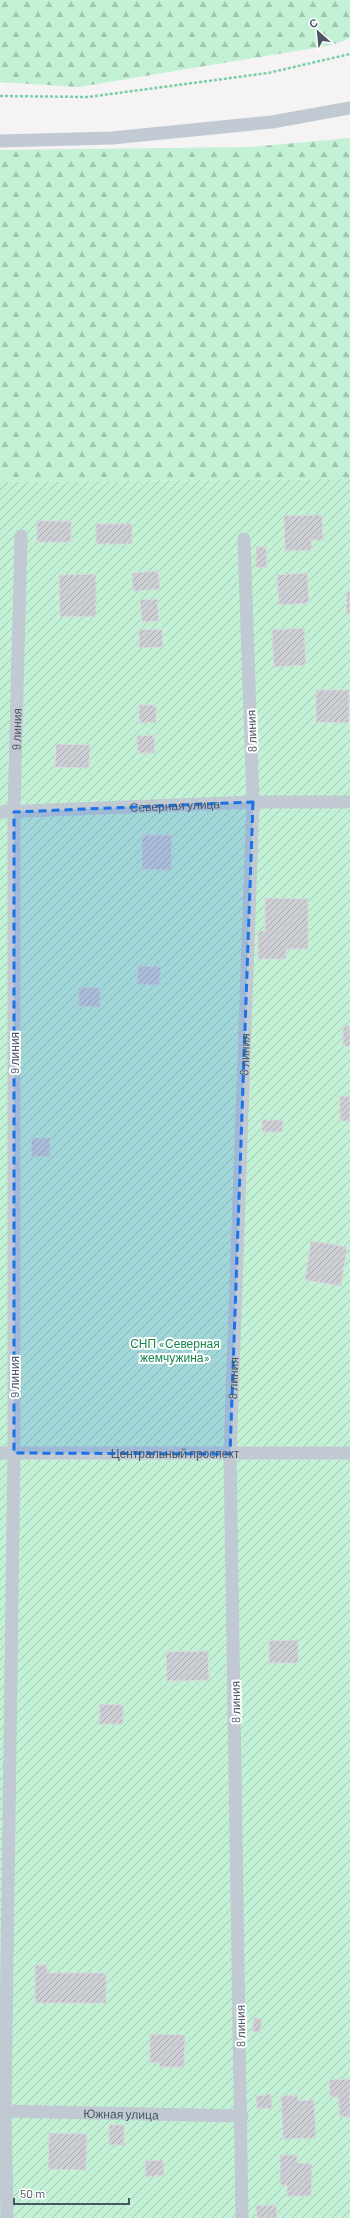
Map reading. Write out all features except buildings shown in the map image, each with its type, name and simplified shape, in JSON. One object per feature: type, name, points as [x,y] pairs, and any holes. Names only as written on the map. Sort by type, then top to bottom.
[{"type":"street","points":[[0,141],[112,138],[272,122],[350,108]]},
{"type":"street","name":"9 линия","points":[[7,2218],[3,2111],[14,1453],[14,812],[21,536]]},
{"type":"street","name":"8 линия","points":[[242,2218],[242,2116],[230,1454],[253,802],[244,539]]},
{"type":"street","name":"Северная улица","points":[[0,812],[253,802],[350,802]]},
{"type":"street","name":"Центральный проспект","points":[[0,1453],[350,1453]]},
{"type":"street","name":"Южная улица","points":[[3,2111],[242,2116]]},
{"type":"path","points":[[0,96],[88,97],[268,73],[350,54]]},
{"type":"highlighted area","points":[[253,802],[230,1454],[14,1453],[14,812]]},
{"type":"green space","points":[[0,0],[350,0],[350,38],[332,45],[79,87],[0,82]]},
{"type":"green space","points":[[350,138],[350,479],[0,482],[0,150],[251,147]]},
{"type":"green space","name":"СНП «Северная жемчужина»","points":[[350,479],[350,2218],[0,2218],[0,482]]}]
